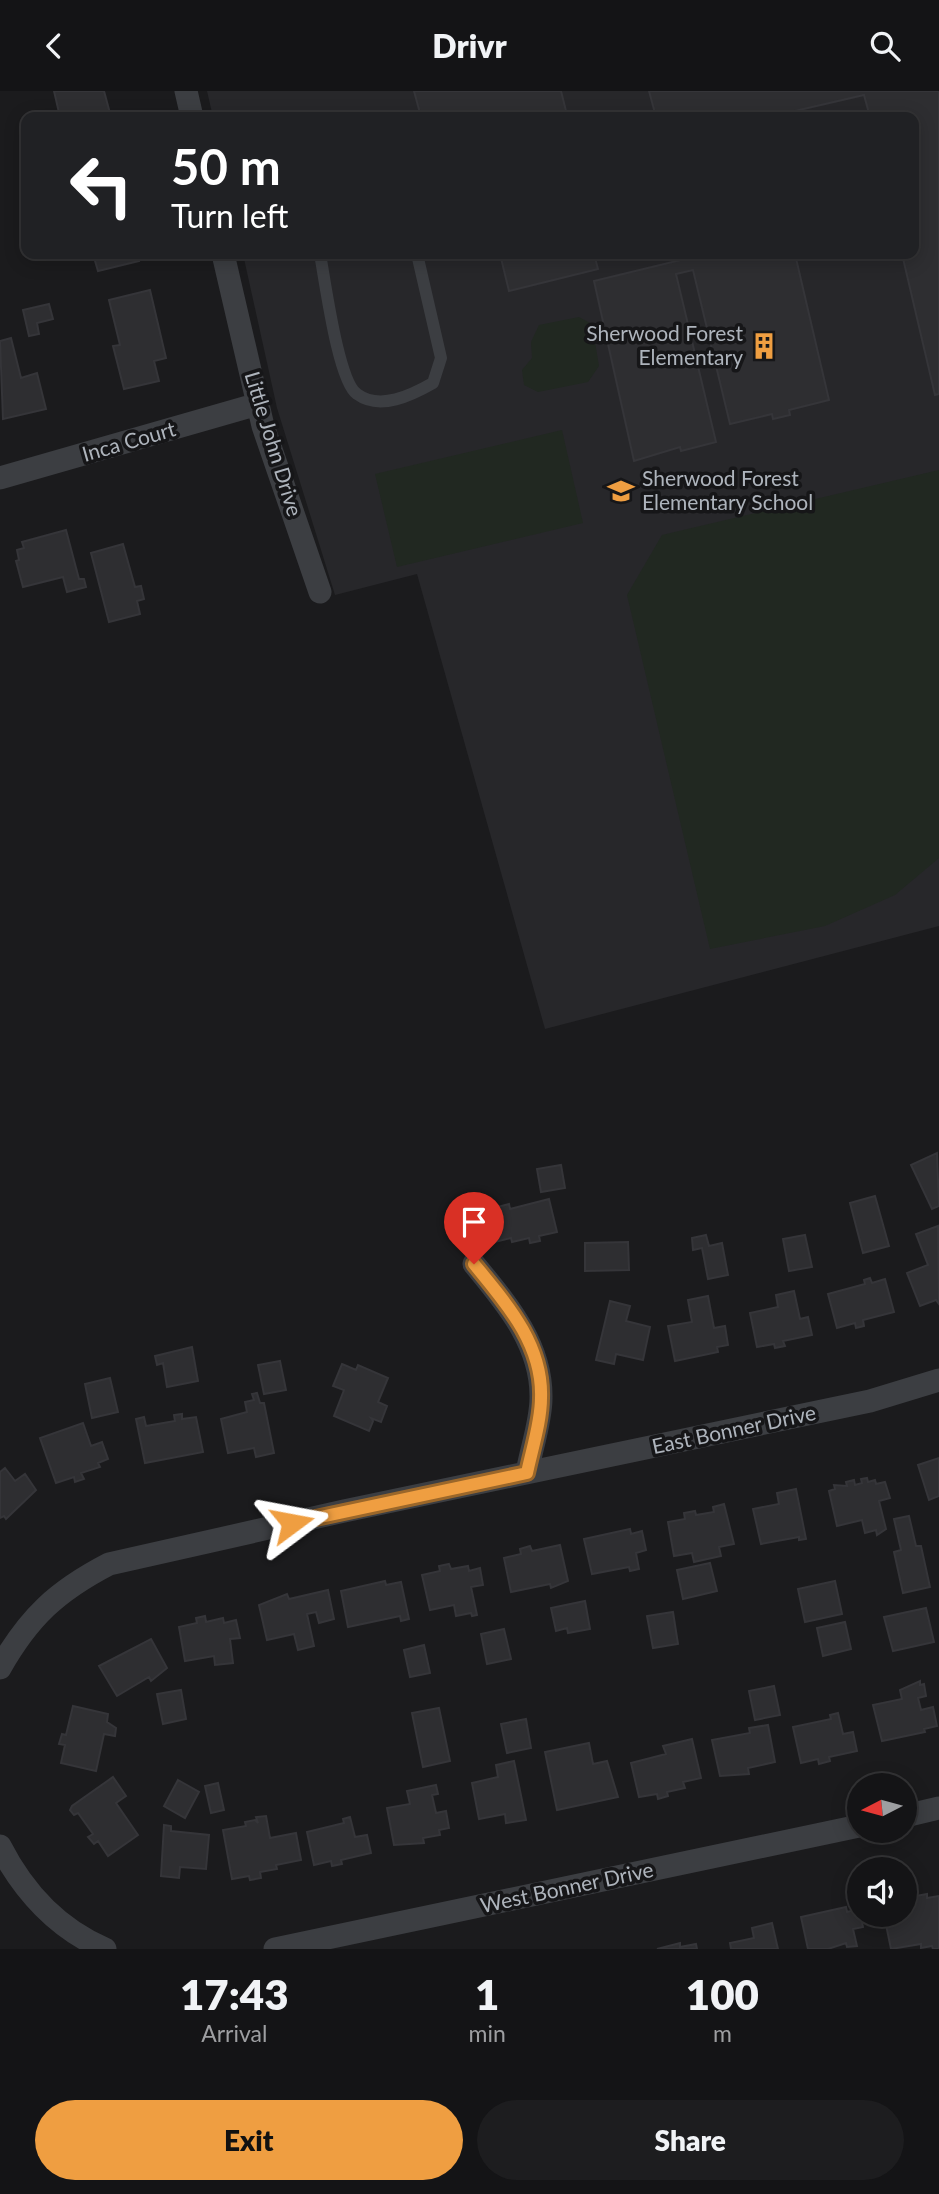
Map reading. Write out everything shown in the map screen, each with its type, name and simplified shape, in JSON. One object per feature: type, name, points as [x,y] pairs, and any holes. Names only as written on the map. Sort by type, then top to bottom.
[{"type":"street","points":[[186,91],[191,112]]},
{"type":"street","name":"Little John Drive","points":[[224,259],[258,404],[320,592]]},
{"type":"street","name":"Inca Court","points":[[0,478],[258,404]]},
{"type":"street","points":[[0,1668],[19,1635],[44,1606],[75,1582],[109,1564],[527,1473],[541,1399],[538,1364],[530,1342],[511,1309],[474,1264]]},
{"type":"street","name":"East Bonner Drive","points":[[527,1473],[870,1401],[939,1380]]},
{"type":"street","points":[[917,1813],[939,1808]]},
{"type":"street","name":"West Bonner Drive","points":[[275,1949],[847,1829]]},
{"type":"street","points":[[0,1846],[15,1874],[39,1904],[68,1929],[105,1949]]},
{"type":"lane","points":[[321,259],[344,377],[357,394],[380,401],[409,397],[433,383],[441,358],[418,259]]},
{"type":"shaded area","name":"Sherwood Forest Elementary School","points":[[207,91],[939,91],[939,926],[545,1029],[417,574],[335,595],[277,408],[244,259],[919,259],[919,112],[212,112]]},
{"type":"shaded area","points":[[579,317],[592,324],[599,366],[588,382],[538,392],[524,385],[522,370],[532,358],[531,342],[539,325]]},
{"type":"shaded area","points":[[562,430],[583,523],[397,567],[375,474]]},
{"type":"shaded area","points":[[939,470],[939,858],[895,895],[825,926],[710,949],[627,595],[662,535]]},
{"type":"building","points":[[54,91],[104,91],[110,112],[59,112]]},
{"type":"building","points":[[414,91],[561,91],[566,111],[562,112],[420,112]]},
{"type":"building","points":[[649,91],[939,91],[939,394],[935,395],[903,259],[919,259],[919,112],[869,112],[864,95],[791,112],[655,112]]},
{"type":"building","points":[[94,259],[139,261],[98,271]]},
{"type":"building","points":[[501,259],[595,259],[598,269],[509,291]]},
{"type":"building","name":"Sherwood Forest Elementary","points":[[685,259],[796,259],[829,400],[789,410],[790,415],[773,419],[772,414],[730,424],[693,270],[676,274],[716,442],[681,451],[680,447],[634,461],[594,281]]},
{"type":"building","points":[[150,290],[166,358],[154,361],[159,381],[124,389],[113,346],[120,345],[109,300]]},
{"type":"building","points":[[49,304],[53,319],[37,323],[39,334],[29,336],[23,310]]},
{"type":"building","points":[[11,338],[21,378],[37,373],[46,409],[3,419],[0,341]]},
{"type":"building","points":[[66,530],[79,579],[84,579],[86,587],[67,592],[63,577],[23,587],[16,561],[19,560],[17,550],[24,548],[22,542]]},
{"type":"building","points":[[123,544],[135,587],[141,586],[144,599],[137,601],[140,614],[109,622],[91,553]]},
{"type":"building","points":[[937,1153],[939,1206],[932,1209],[911,1165]]},
{"type":"building","points":[[561,1165],[565,1188],[541,1192],[537,1169]]},
{"type":"building","points":[[875,1196],[889,1246],[863,1253],[850,1203]]},
{"type":"building","points":[[549,1199],[557,1232],[539,1236],[540,1241],[530,1243],[529,1238],[512,1242],[511,1238],[482,1245],[477,1228],[494,1224],[490,1209],[509,1204],[510,1209]]},
{"type":"building","points":[[938,1226],[939,1304],[936,1300],[920,1306],[907,1273],[928,1265],[916,1234]]},
{"type":"building","points":[[706,1235],[709,1246],[722,1243],[728,1275],[708,1279],[702,1248],[693,1250],[692,1238]]},
{"type":"building","points":[[805,1235],[812,1267],[789,1271],[783,1239]]},
{"type":"building","points":[[628,1242],[629,1270],[585,1271],[585,1243]]},
{"type":"building","points":[[870,1278],[872,1283],[885,1279],[894,1312],[863,1320],[864,1326],[856,1328],[855,1323],[837,1328],[828,1294],[865,1284],[864,1280]]},
{"type":"building","points":[[794,1291],[800,1319],[808,1317],[812,1335],[783,1341],[785,1346],[775,1348],[774,1344],[757,1347],[750,1313],[778,1307],[776,1295]]},
{"type":"building","points":[[708,1296],[714,1328],[725,1326],[728,1345],[717,1347],[718,1352],[675,1361],[668,1326],[692,1322],[688,1300]]},
{"type":"building","points":[[610,1301],[630,1306],[626,1321],[650,1327],[643,1360],[616,1354],[614,1364],[596,1360]]},
{"type":"building","points":[[192,1347],[198,1381],[167,1387],[163,1363],[157,1365],[155,1356]]},
{"type":"building","points":[[280,1361],[286,1390],[264,1394],[258,1365]]},
{"type":"building","points":[[342,1364],[356,1370],[358,1365],[388,1378],[378,1402],[387,1406],[381,1422],[371,1418],[373,1421],[369,1431],[334,1416],[344,1390],[333,1386]]},
{"type":"building","points":[[110,1378],[118,1412],[92,1418],[85,1384]]},
{"type":"building","points":[[257,1393],[260,1403],[264,1403],[274,1453],[256,1457],[254,1448],[228,1453],[221,1419],[247,1412],[245,1402],[254,1400],[252,1394]]},
{"type":"building","points":[[182,1414],[182,1419],[196,1417],[203,1452],[145,1463],[136,1419],[144,1417],[146,1426],[175,1421],[174,1415]]},
{"type":"building","points":[[83,1423],[91,1446],[102,1442],[108,1459],[98,1463],[100,1467],[81,1473],[84,1479],[75,1482],[74,1477],[56,1483],[40,1438]]},
{"type":"building","points":[[939,1458],[939,1496],[929,1500],[918,1465]]},
{"type":"building","points":[[5,1468],[15,1481],[25,1474],[36,1490],[6,1519],[4,1516],[0,1518],[0,1472]]},
{"type":"building","points":[[867,1478],[868,1482],[875,1480],[876,1484],[885,1482],[890,1498],[879,1501],[886,1529],[877,1535],[876,1530],[865,1533],[862,1520],[837,1526],[829,1491],[835,1489],[834,1485],[847,1486],[846,1482],[854,1480],[855,1485],[862,1483],[861,1479]]},
{"type":"building","points":[[796,1489],[806,1539],[799,1540],[799,1537],[761,1544],[753,1509],[779,1504],[777,1493]]},
{"type":"building","points":[[724,1504],[734,1544],[719,1547],[721,1556],[694,1562],[692,1553],[674,1556],[668,1522],[685,1519],[684,1513],[695,1511],[696,1515],[714,1512],[713,1507]]},
{"type":"building","points":[[909,1516],[916,1546],[921,1546],[930,1587],[903,1593],[894,1552],[901,1550],[894,1519]]},
{"type":"building","points":[[630,1529],[631,1534],[642,1531],[646,1550],[636,1553],[639,1569],[630,1571],[629,1567],[592,1574],[584,1539]]},
{"type":"building","points":[[560,1545],[568,1581],[551,1588],[550,1584],[511,1592],[504,1558],[521,1554],[520,1549],[530,1546],[532,1551]]},
{"type":"building","points":[[710,1563],[717,1591],[683,1599],[677,1570]]},
{"type":"building","points":[[449,1564],[451,1569],[468,1566],[469,1571],[480,1568],[483,1585],[471,1587],[477,1615],[472,1616],[471,1613],[456,1616],[454,1605],[430,1610],[422,1575],[440,1571],[439,1566]]},
{"type":"building","points":[[385,1581],[386,1585],[401,1582],[409,1619],[401,1621],[400,1616],[348,1627],[341,1591]]},
{"type":"building","points":[[835,1581],[842,1614],[805,1622],[798,1589]]},
{"type":"building","points":[[328,1590],[334,1619],[319,1623],[316,1612],[307,1614],[314,1646],[298,1650],[294,1634],[267,1640],[259,1605],[287,1594],[289,1599]]},
{"type":"building","points":[[585,1601],[590,1629],[568,1633],[567,1628],[556,1631],[551,1608]]},
{"type":"building","points":[[926,1608],[934,1642],[893,1651],[884,1617]]},
{"type":"building","points":[[673,1612],[678,1644],[653,1648],[647,1616]]},
{"type":"building","points":[[205,1616],[206,1622],[223,1618],[224,1623],[236,1620],[240,1638],[230,1639],[233,1663],[215,1665],[214,1656],[185,1661],[179,1627],[197,1623],[196,1618]]},
{"type":"building","points":[[845,1622],[851,1649],[823,1656],[817,1628]]},
{"type":"building","points":[[504,1629],[511,1659],[487,1664],[481,1634]]},
{"type":"building","points":[[151,1639],[167,1668],[151,1681],[149,1677],[117,1696],[99,1666]]},
{"type":"building","points":[[424,1645],[430,1673],[410,1677],[404,1650]]},
{"type":"building","points":[[920,1681],[920,1685],[924,1684],[926,1696],[918,1698],[921,1710],[933,1707],[937,1726],[924,1729],[925,1732],[882,1741],[873,1705],[902,1699],[900,1690]]},
{"type":"building","points":[[774,1686],[780,1715],[755,1720],[749,1691]]},
{"type":"building","points":[[181,1690],[186,1719],[163,1724],[157,1694]]},
{"type":"building","points":[[73,1706],[108,1714],[107,1722],[116,1728],[115,1736],[104,1734],[96,1771],[61,1763],[65,1745],[59,1744],[62,1734],[66,1735]]},
{"type":"building","points":[[439,1708],[450,1761],[423,1767],[412,1713]]},
{"type":"building","points":[[838,1713],[843,1734],[853,1732],[857,1751],[829,1757],[830,1761],[819,1764],[818,1759],[801,1763],[793,1727],[831,1719],[830,1715]]},
{"type":"building","points":[[526,1719],[531,1748],[507,1753],[501,1724]]},
{"type":"building","points":[[768,1725],[775,1762],[748,1768],[749,1774],[720,1776],[712,1740],[750,1733],[749,1728]]},
{"type":"building","points":[[692,1739],[701,1778],[683,1782],[685,1788],[667,1792],[668,1796],[658,1799],[657,1794],[639,1797],[631,1763],[666,1754],[663,1746]]},
{"type":"building","points":[[589,1743],[593,1764],[607,1761],[618,1797],[557,1810],[545,1752]]},
{"type":"building","points":[[514,1761],[526,1820],[506,1823],[505,1814],[479,1819],[472,1783],[498,1777],[496,1765]]},
{"type":"building","points":[[113,1777],[126,1796],[116,1803],[138,1835],[108,1856],[98,1841],[94,1844],[88,1837],[93,1834],[78,1813],[74,1815],[70,1810]]},
{"type":"building","points":[[178,1780],[199,1792],[185,1818],[164,1806]]},
{"type":"building","points":[[218,1783],[224,1810],[211,1813],[205,1786]]},
{"type":"building","points":[[436,1785],[438,1794],[432,1795],[436,1813],[446,1811],[449,1828],[439,1830],[440,1835],[423,1838],[424,1843],[394,1845],[387,1808],[410,1804],[407,1791]]},
{"type":"building","points":[[266,1816],[270,1838],[296,1833],[301,1860],[276,1865],[277,1869],[260,1872],[261,1878],[250,1880],[249,1876],[232,1879],[223,1830],[246,1826],[245,1822],[255,1820],[258,1823],[256,1817]]},
{"type":"building","points":[[350,1817],[355,1837],[367,1835],[371,1853],[341,1860],[342,1864],[332,1866],[331,1861],[314,1865],[307,1832],[344,1823],[343,1819]]},
{"type":"building","points":[[164,1825],[171,1826],[171,1831],[209,1835],[206,1869],[180,1867],[179,1878],[161,1876]]},
{"type":"building","points":[[917,1896],[939,1896],[939,1949],[933,1949],[932,1946],[921,1948],[921,1944],[891,1949],[886,1927],[917,1927]]},
{"type":"building","points":[[846,1907],[847,1927],[863,1927],[853,1929],[857,1946],[847,1947],[846,1943],[828,1949],[808,1949],[801,1917]]},
{"type":"building","points":[[772,1923],[778,1949],[731,1949],[730,1943],[754,1938],[752,1928]]},
{"type":"building","points":[[680,1943],[680,1947],[696,1944],[697,1949],[657,1949]]},
{"type":"place","name":"Sherwood Forest Elementary","points":[[764,346]]},
{"type":"place","name":"Sherwood Forest Elementary School","points":[[621,491]]},
{"type":"route","points":[[292,1523],[527,1473],[541,1399],[538,1364],[530,1342],[511,1309],[474,1264]]}]
